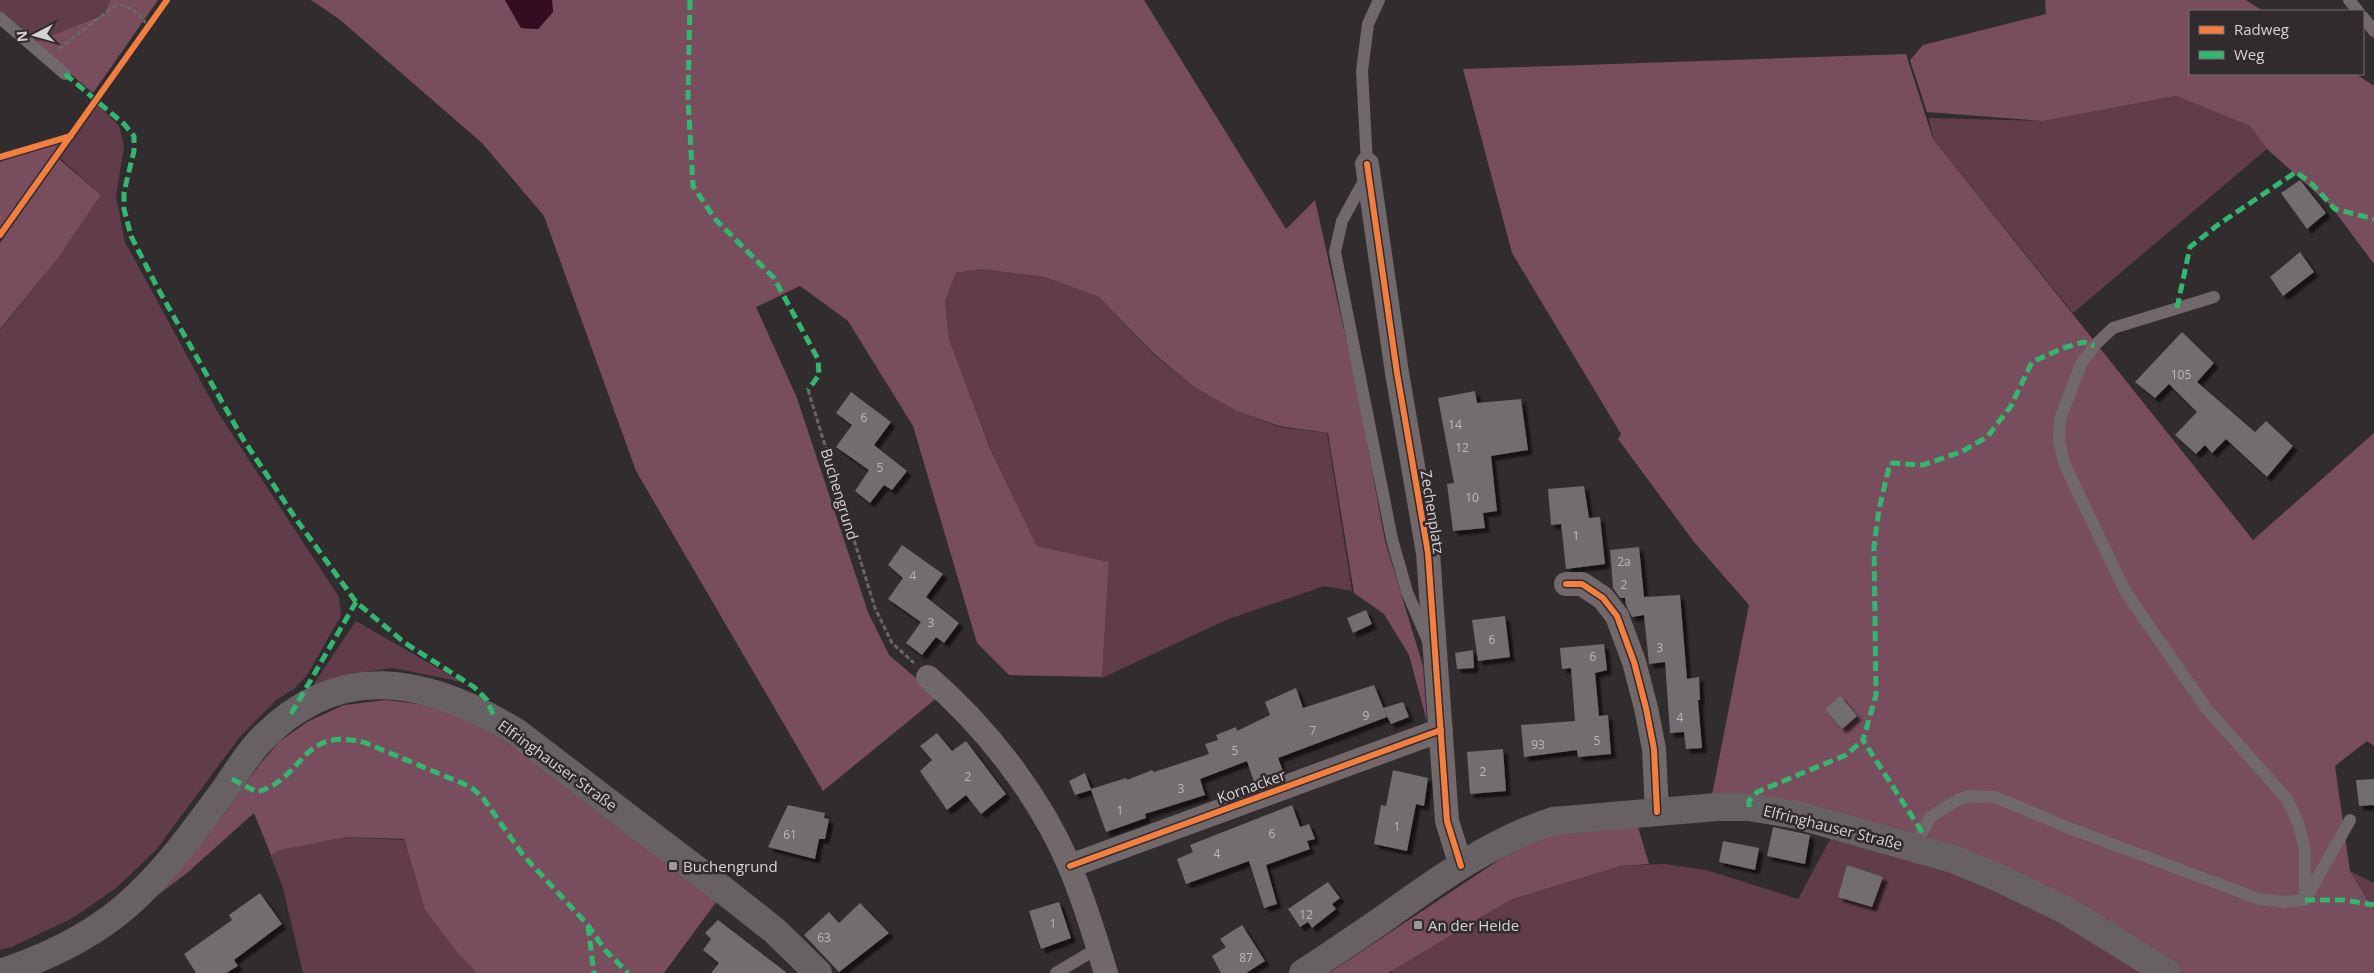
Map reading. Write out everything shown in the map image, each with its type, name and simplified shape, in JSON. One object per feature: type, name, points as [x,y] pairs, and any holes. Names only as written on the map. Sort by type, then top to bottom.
[{"type":"main road","name":"Elfringhauser Straße","points":[[0,973],[77,940],[106,921],[137,896],[188,838],[260,742],[291,714],[328,694],[348,689],[386,685],[429,691],[448,697],[495,719],[516,732],[776,931],[818,973]]},
{"type":"main road","name":"Elfringhauser Straße","points":[[1303,973],[1461,866],[1507,838],[1553,821],[1717,807],[1757,808],[1797,815],[1953,859],[2067,911],[2167,973]]},
{"type":"street","name":"Zechenplatz","points":[[1367,169],[1397,374],[1428,553],[1447,821],[1461,866]]},
{"type":"street","points":[[1566,584],[1582,584],[1603,598],[1617,616],[1634,662],[1646,708],[1654,749],[1657,812]]},
{"type":"street","points":[[928,677],[958,703],[1034,798],[1070,866],[1106,973]]},
{"type":"street","name":"Kornacker","points":[[1070,866],[1441,730]]},
{"type":"lane","name":"Zechenplatz","points":[[1367,169],[1362,71],[1368,24],[1379,0]]},
{"type":"lane","points":[[2349,0],[2357,10]]},
{"type":"lane","points":[[0,18],[65,74]]},
{"type":"lane","points":[[2364,18],[2374,31]]},
{"type":"lane","points":[[1367,169],[1342,221],[1335,252],[1392,539],[1407,592],[1436,657]]},
{"type":"lane","points":[[2214,297],[2113,328],[2094,346],[2080,364],[2060,419],[2059,440],[2064,463],[2125,591],[2206,708],[2287,799],[2298,823],[2305,850],[2305,900]]},
{"type":"lane","points":[[1913,848],[1930,818],[1941,810],[1959,799],[1970,796],[1995,797],[2069,828],[2259,899],[2284,902],[2305,900]]},
{"type":"lane","points":[[2305,900],[2350,820]]},
{"type":"lane","points":[[1056,973],[1098,948]]},
{"type":"path","points":[[47,59],[114,7],[125,5],[139,15],[149,27]]},
{"type":"shaded area","points":[[0,0],[110,0],[104,13],[34,44],[0,12]]},
{"type":"shaded area","points":[[110,0],[158,0],[93,93],[34,43],[104,14]]},
{"type":"shaded area","points":[[311,0],[505,0],[521,28],[538,29],[553,12],[552,0],[1144,0],[1286,229],[1315,200],[1356,384],[1385,541],[1423,666],[1427,722],[1409,655],[1384,614],[1354,593],[1328,433],[1279,426],[1237,411],[1194,387],[1153,353],[1099,297],[1045,277],[981,269],[956,273],[945,301],[949,339],[990,448],[1037,546],[1109,562],[1102,677],[1009,675],[977,643],[913,426],[848,321],[800,286],[756,307],[797,398],[868,612],[889,655],[938,697],[823,791],[636,471],[544,216],[482,143],[339,19]]},
{"type":"shaded area","points":[[505,0],[552,0],[553,12],[538,29],[521,28]]},
{"type":"shaded area","points":[[2045,0],[2246,0],[2261,10],[2189,10],[2189,75],[2358,75],[2374,86],[2374,264],[2330,205],[2267,149],[2250,126],[2176,96],[2043,121],[1927,112],[1910,60],[1923,45],[2046,14]]},
{"type":"shaded area","points":[[1906,54],[1933,139],[2253,540],[2374,433],[2374,746],[2367,741],[2335,766],[2350,871],[2374,910],[2374,973],[2183,973],[2068,902],[1711,800],[1749,605],[1694,542],[1618,439],[1621,434],[1512,253],[1463,69]]},
{"type":"shaded area","points":[[2176,96],[2250,126],[2267,149],[2073,313],[1933,139],[1929,118],[2043,121]]},
{"type":"shaded area","points":[[97,104],[119,126],[124,146],[116,196],[125,242],[217,411],[339,597],[341,616],[307,675],[294,689],[276,700],[239,738],[156,850],[115,889],[71,919],[11,947],[0,950],[0,330],[59,257],[101,195],[60,158]]},
{"type":"shaded area","points":[[62,142],[0,232],[0,160]]},
{"type":"shaded area","points":[[59,159],[101,195],[59,257],[0,329],[0,243]]},
{"type":"shaded area","points":[[981,269],[1045,277],[1099,297],[1153,354],[1194,387],[1238,411],[1279,427],[1327,433],[1352,591],[1324,586],[1226,620],[1102,678],[1109,562],[1037,546],[990,447],[949,339],[945,301],[956,273]]},
{"type":"shaded area","points":[[356,621],[462,682],[393,668],[356,673],[313,685]]},
{"type":"shaded area","points":[[386,700],[426,705],[458,716],[489,732],[533,760],[717,901],[664,973],[477,973],[459,955],[425,910],[404,839],[346,837],[280,850],[271,855],[254,813],[187,873],[158,895],[225,813],[260,764],[279,742],[307,722],[344,705]]},
{"type":"shaded area","points":[[1636,821],[1649,864],[1621,866],[1510,900],[1388,973],[1329,973],[1499,860],[1535,841],[1566,830]]},
{"type":"shaded area","points":[[1832,836],[1936,865],[1995,888],[2053,918],[2145,973],[1392,973],[1392,970],[1510,900],[1622,866],[1664,864],[1706,870],[1798,899]]},
{"type":"shaded area","points":[[346,837],[404,840],[425,910],[459,955],[477,973],[303,973],[283,888],[270,854],[281,849]]},
{"type":"shaded area","points":[[2350,871],[2374,883],[2374,909]]},
{"type":"building","points":[[2300,180],[2326,213],[2307,229],[2281,193]]},
{"type":"building","points":[[2300,252],[2314,272],[2283,296],[2270,277]]},
{"type":"building","points":[[2182,332],[2214,363],[2197,382],[2255,432],[2266,421],[2293,446],[2267,477],[2226,439],[2212,453],[2205,445],[2196,454],[2175,435],[2197,412],[2169,384],[2155,398],[2135,382]]},
{"type":"building","points":[[1475,391],[1477,403],[1521,399],[1528,450],[1491,456],[1497,511],[1483,513],[1485,528],[1453,531],[1447,484],[1454,483],[1438,398]]},
{"type":"building","points":[[851,392],[891,422],[874,445],[907,471],[892,490],[884,485],[870,503],[855,491],[869,470],[836,447],[852,425],[836,413]]},
{"type":"building","points":[[1584,486],[1589,518],[1600,517],[1605,564],[1566,569],[1561,524],[1551,525],[1548,489]]},
{"type":"building","points":[[902,545],[943,574],[926,597],[959,623],[944,643],[936,637],[922,655],[906,643],[921,622],[888,599],[903,578],[888,565]]},
{"type":"building","points":[[1639,547],[1644,597],[1680,595],[1687,679],[1699,677],[1700,700],[1698,700],[1702,748],[1686,749],[1684,732],[1670,733],[1665,662],[1649,664],[1644,615],[1632,617],[1625,598],[1620,598],[1613,588],[1610,550]]},
{"type":"building","points":[[1366,610],[1372,624],[1353,633],[1347,618]]},
{"type":"building","points":[[1505,616],[1510,657],[1478,661],[1472,620]]},
{"type":"building","points":[[1604,644],[1607,670],[1595,673],[1599,716],[1608,715],[1611,754],[1578,757],[1577,750],[1524,757],[1521,725],[1575,721],[1571,668],[1562,669],[1560,648]]},
{"type":"building","points":[[1473,650],[1474,668],[1457,669],[1455,653]]},
{"type":"building","points":[[1374,685],[1387,717],[1278,758],[1283,771],[1254,782],[1247,761],[1200,779],[1205,795],[1145,814],[1146,818],[1106,832],[1091,790],[1075,795],[1069,781],[1085,773],[1091,789],[1126,778],[1127,780],[1152,770],[1154,772],[1209,754],[1205,744],[1218,740],[1216,735],[1236,727],[1237,731],[1270,715],[1265,702],[1296,688],[1303,708]]},
{"type":"building","points":[[1840,696],[1857,716],[1842,729],[1825,709]]},
{"type":"building","points":[[1403,702],[1409,717],[1391,724],[1383,708]]},
{"type":"building","points":[[937,733],[952,751],[966,741],[1006,794],[981,814],[966,795],[947,810],[920,771],[932,760],[920,746]]},
{"type":"building","points":[[1503,749],[1506,791],[1470,794],[1467,752]]},
{"type":"building","points":[[1393,770],[1428,778],[1424,806],[1416,804],[1407,851],[1374,844],[1381,805],[1386,806]]},
{"type":"building","points":[[2374,779],[2374,805],[2359,806],[2356,780]]},
{"type":"building","points":[[788,805],[825,813],[824,818],[829,819],[825,839],[819,839],[815,859],[768,847]]},
{"type":"building","points":[[1292,805],[1300,827],[1309,824],[1315,839],[1307,841],[1310,849],[1266,865],[1277,904],[1264,908],[1249,861],[1186,884],[1177,859],[1193,852],[1190,845]]},
{"type":"building","points":[[1773,827],[1810,835],[1805,864],[1767,856]]},
{"type":"building","points":[[1723,841],[1759,848],[1755,870],[1719,862]]},
{"type":"building","points":[[1847,865],[1883,877],[1872,907],[1838,897]]},
{"type":"building","points":[[1328,882],[1340,898],[1332,904],[1336,909],[1312,928],[1308,922],[1300,927],[1288,909]]},
{"type":"building","points":[[260,893],[282,924],[234,960],[238,966],[226,973],[196,973],[184,954],[232,920],[229,915]]},
{"type":"building","points":[[1059,902],[1071,938],[1041,949],[1029,911]]},
{"type":"building","points":[[860,903],[889,933],[839,972],[804,935],[829,912],[839,923]]},
{"type":"building","points":[[718,920],[787,973],[711,973],[719,963],[703,950],[711,939],[705,933]]},
{"type":"building","points":[[1242,925],[1265,961],[1246,973],[1221,973],[1212,956],[1226,947],[1220,939]]},
{"type":"marked path","points":[[690,0],[688,98],[693,186],[715,219],[774,278],[818,359],[819,375],[808,390]]},
{"type":"marked path","points":[[65,74],[124,124],[134,136],[134,151],[124,192],[124,209],[131,236],[156,285],[243,439],[296,519],[356,602],[405,643],[474,687],[487,700],[495,719]]},
{"type":"marked path","points":[[2177,308],[2190,247],[2219,224],[2296,172],[2312,184],[2335,209],[2374,219]]},
{"type":"marked path","points":[[1922,832],[1863,740],[1876,695],[1874,546],[1879,509],[1890,463],[1923,465],[1961,452],[1987,437],[2011,406],[2032,362],[2063,348],[2084,342],[2094,346]]},
{"type":"marked path","points":[[291,714],[356,602]]},
{"type":"marked path","points":[[232,779],[257,792],[273,785],[285,776],[315,747],[328,741],[344,739],[366,743],[471,787],[483,798],[523,855],[587,924],[605,950],[628,973]]},
{"type":"marked path","points":[[1749,807],[1749,801],[1757,792],[1846,755],[1863,740]]},
{"type":"marked path","points":[[2305,900],[2344,900],[2374,905]]},
{"type":"marked path","points":[[588,926],[594,973]]},
{"type":"cycle path","points":[[0,235],[167,0]]},
{"type":"cycle path","points":[[0,157],[71,136]]},
{"type":"cycle path","points":[[1367,164],[1397,373],[1428,553],[1447,821],[1461,866]]},
{"type":"cycle path","points":[[1566,584],[1582,584],[1603,598],[1617,616],[1634,662],[1646,708],[1654,749],[1657,812]]},
{"type":"cycle path","points":[[1070,866],[1441,730]]},
{"type":"place","name":"Buchengrund","points":[[673,866]]},
{"type":"place","name":"An der Heide","points":[[1418,925]]}]
